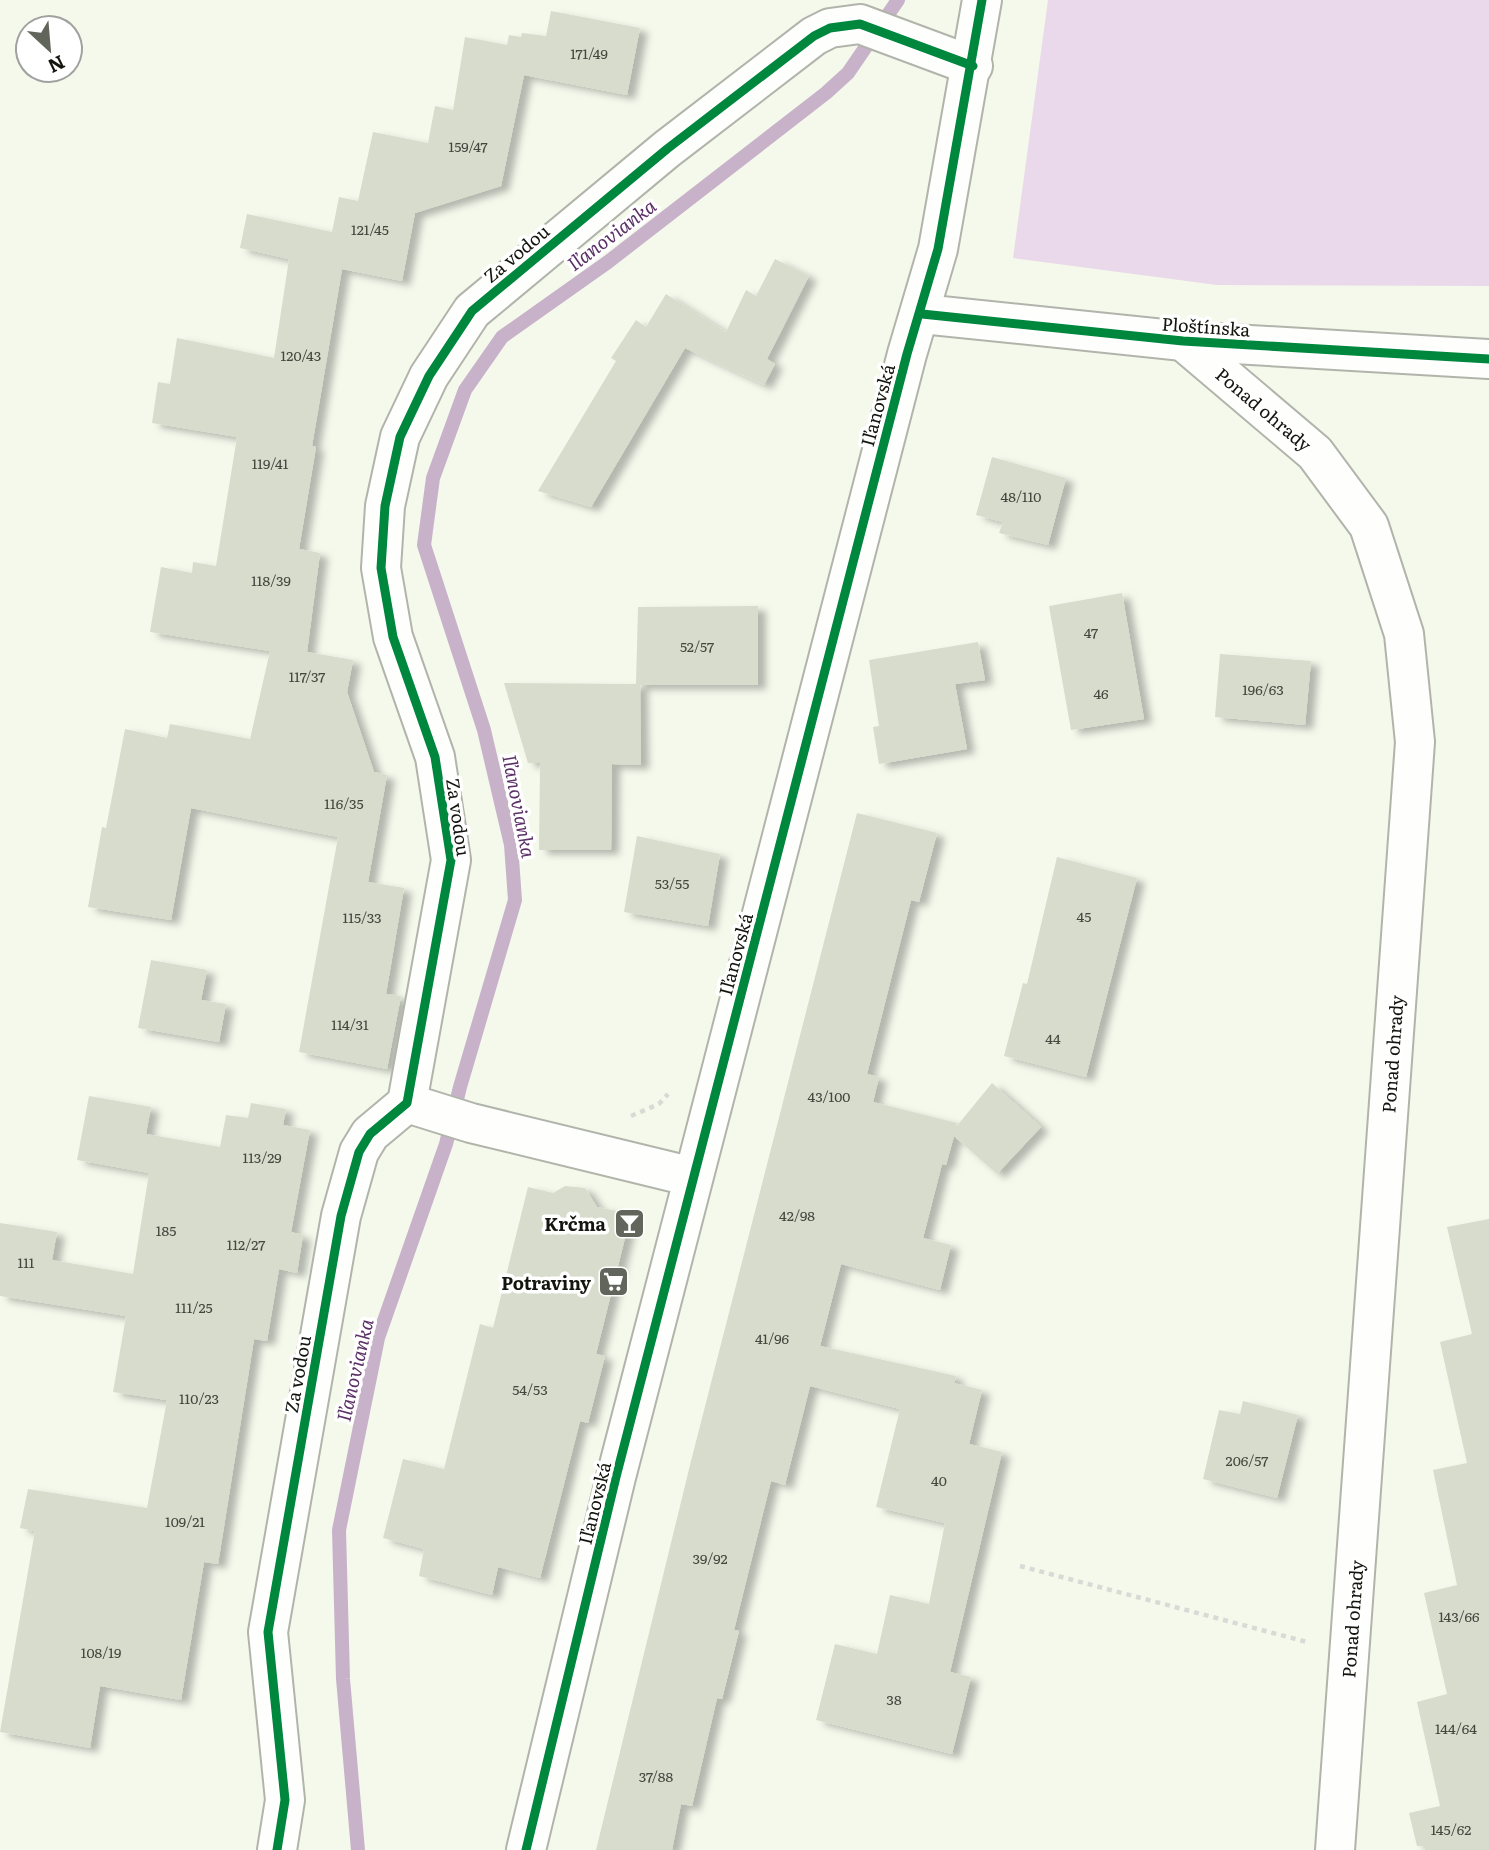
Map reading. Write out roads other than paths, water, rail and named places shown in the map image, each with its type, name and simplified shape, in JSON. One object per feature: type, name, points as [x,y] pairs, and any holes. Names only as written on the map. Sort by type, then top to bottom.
[{"type":"street","name":"Iľanovská","points":[[526,1850],[616,1477],[693,1177],[907,354],[922,314],[939,249],[973,66],[982,0]]},
{"type":"street","name":"Za vodou","points":[[277,1850],[285,1800],[268,1632],[329,1283],[341,1216],[359,1152],[370,1134],[415,1106],[451,860],[435,757],[393,637],[381,568],[384,506],[400,437],[429,376],[472,311],[667,149],[814,36],[830,28],[860,24],[973,66]]},
{"type":"street","name":"Ploštínska","points":[[922,314],[1184,341],[1489,359]]},
{"type":"street","name":"Ponad ohrady","points":[[1184,341],[1315,453],[1369,526],[1404,634],[1415,742],[1335,1850]]},
{"type":"street","points":[[415,1106],[471,1123],[693,1177]]},
{"type":"waterway","name":"Iľanovianka","points":[[358,1850],[343,1679],[339,1530],[378,1338],[446,1144],[515,900],[511,845],[484,730],[424,545],[433,478],[465,390],[502,337],[608,262],[826,93],[848,73],[898,0]]},
{"type":"place","name":"Krčma","points":[[629,1223]]},
{"type":"place","name":"Potraviny","points":[[614,1282]]}]
